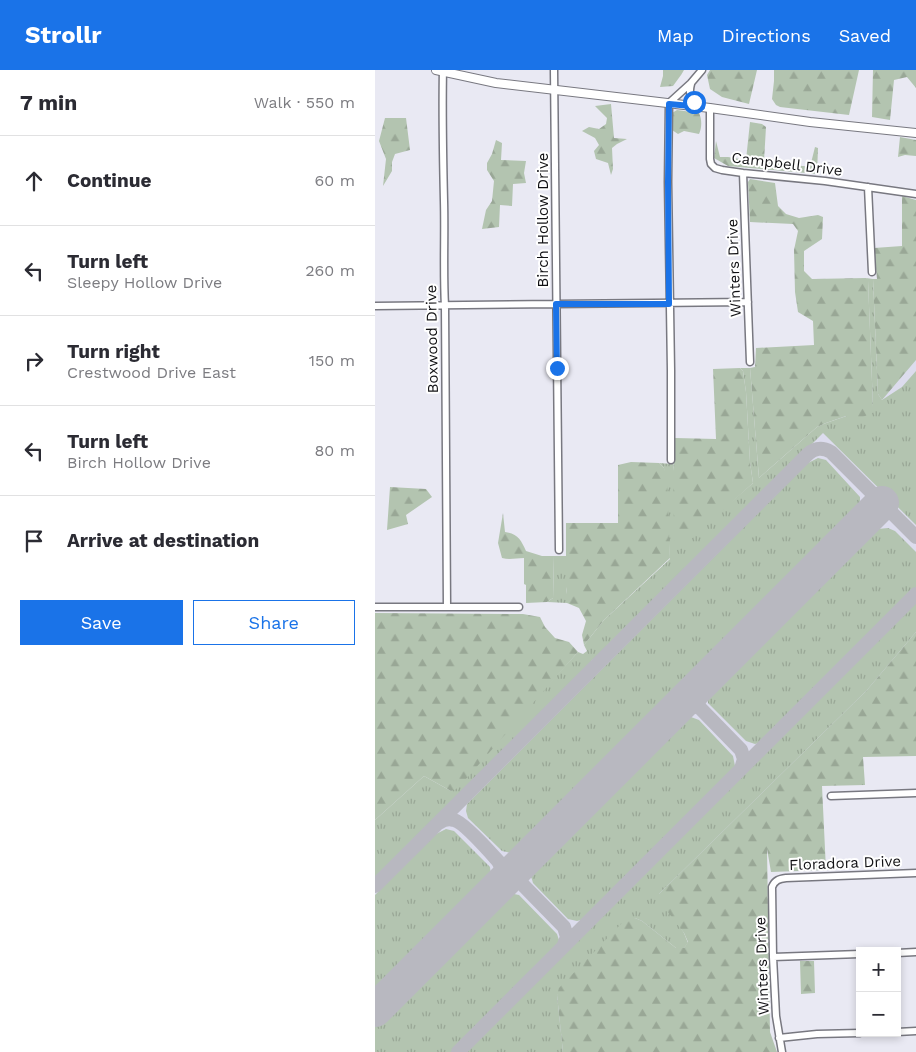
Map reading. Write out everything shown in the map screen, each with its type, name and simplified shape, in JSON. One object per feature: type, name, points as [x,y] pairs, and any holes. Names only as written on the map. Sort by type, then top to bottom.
[{"type":"main road","points":[[441,70],[496,83],[810,122],[916,133]]},
{"type":"street","name":"Boxwood Drive","points":[[441,70],[444,203],[447,607]]},
{"type":"street","name":"Birch Hollow Drive","points":[[555,70],[559,550]]},
{"type":"street","points":[[671,460],[669,104],[702,70]]},
{"type":"street","points":[[691,82],[690,98],[706,108]]},
{"type":"street","name":"Campbell Drive","points":[[706,108],[710,159],[711,164],[715,168],[916,194]]},
{"type":"street","name":"Winters Drive","points":[[743,173],[750,362]]},
{"type":"street","points":[[868,187],[872,272]]},
{"type":"street","points":[[375,306],[748,302]]},
{"type":"street","points":[[375,607],[519,607]]},
{"type":"street","points":[[831,796],[916,793]]},
{"type":"street","name":"Floradora Drive","points":[[776,880],[916,873]]},
{"type":"street","name":"Winters Drive","points":[[776,880],[772,887],[773,957],[776,1016],[783,1052]]},
{"type":"street","points":[[901,953],[916,952]]},
{"type":"street","points":[[773,957],[856,954]]},
{"type":"street","points":[[901,1032],[916,1031]]},
{"type":"street","points":[[779,1038],[817,1034],[856,1033]]},
{"type":"shaded area","points":[[916,343],[916,647],[565,1052],[375,1052],[375,821],[449,790]]},
{"type":"green space","points":[[663,70],[684,70],[673,86],[660,87]]},
{"type":"green space","points":[[710,70],[757,70],[749,104],[722,97],[710,89],[707,75]]},
{"type":"green space","points":[[774,70],[859,70],[849,115],[776,105],[772,99]]},
{"type":"green space","points":[[873,70],[916,70],[916,88],[907,77],[894,80],[890,120],[872,117]]},
{"type":"green space","points":[[611,104],[614,138],[627,139],[612,148],[613,169],[611,175],[608,163],[596,159],[594,151],[599,145],[595,138],[582,131],[589,127],[599,129],[606,124],[607,118],[595,106]]},
{"type":"green space","points":[[677,110],[699,113],[701,129],[699,134],[684,131],[678,134],[672,130],[672,113]]},
{"type":"green space","points":[[385,118],[406,118],[410,150],[395,154],[392,162],[392,171],[383,186],[386,159],[379,141]]},
{"type":"green space","points":[[750,122],[762,124],[766,127],[764,161],[810,167],[815,147],[818,148],[817,174],[728,166],[714,158],[716,141],[720,157],[746,160]]},
{"type":"green space","points":[[900,137],[916,140],[916,156],[905,155],[898,157]]},
{"type":"green space","points":[[496,140],[502,143],[501,160],[526,161],[524,173],[526,183],[513,184],[512,206],[500,205],[499,227],[482,229],[486,210],[492,201],[494,181],[487,170],[487,163]]},
{"type":"green space","points":[[750,179],[775,183],[778,206],[786,214],[799,218],[818,215],[823,217],[822,239],[804,251],[804,271],[812,279],[866,278],[868,280],[874,412],[854,421],[846,416],[817,427],[759,478],[750,368],[755,367],[756,348],[814,345],[813,321],[798,312],[795,292],[794,250],[798,231],[793,224],[750,222],[748,182]]},
{"type":"green space","points":[[902,196],[916,200],[916,360],[882,400],[878,394],[873,279],[877,279],[874,248],[902,246]]},
{"type":"green space","points":[[866,278],[873,279],[878,394],[882,400],[902,387],[916,371],[916,525],[823,433],[598,658],[591,661],[592,665],[375,880],[375,820],[424,776],[451,791],[578,652],[583,654],[587,651],[584,645],[604,620],[670,559],[664,468],[659,463],[673,464],[673,471],[730,503],[753,483],[746,392],[743,371],[740,368],[750,368],[759,478],[817,427],[873,407],[868,281]]},
{"type":"green space","points":[[740,368],[743,371],[746,392],[753,483],[679,550],[674,536],[673,471],[675,438],[716,439],[713,369]]},
{"type":"green space","points":[[818,458],[826,460],[860,497],[860,506],[855,515],[520,849],[511,853],[502,851],[468,818],[467,804],[808,463]]},
{"type":"green space","points":[[631,462],[659,463],[664,468],[667,477],[670,558],[604,620],[584,645],[582,635],[586,621],[579,608],[567,603],[566,523],[618,523],[618,465]]},
{"type":"green space","points":[[390,487],[426,489],[432,497],[406,515],[408,524],[387,530]]},
{"type":"green space","points":[[503,513],[505,532],[519,538],[526,551],[542,556],[554,556],[553,598],[547,602],[526,603],[524,558],[502,558],[498,543]]},
{"type":"green space","points":[[888,528],[895,531],[916,552],[916,588],[762,742],[755,744],[746,741],[708,703],[708,697],[712,690],[868,532]]},
{"type":"green space","points":[[554,556],[566,556],[567,603],[547,602],[553,598]]},
{"type":"green space","points":[[916,602],[916,632],[867,690],[659,894],[684,933],[688,943],[684,948],[676,948],[642,921],[635,918],[557,995],[563,1052],[467,1052]]},
{"type":"green space","points":[[375,613],[523,614],[540,617],[545,627],[555,638],[569,642],[578,652],[458,788],[451,791],[424,776],[375,820]]},
{"type":"green space","points":[[916,632],[916,756],[863,757],[865,785],[822,786],[826,870],[771,872],[767,849],[770,1032],[777,1052],[563,1052],[557,995],[559,988],[625,920],[635,918],[642,921],[676,948],[684,948],[688,942],[684,933],[661,903],[659,894],[867,690]]},
{"type":"green space","points":[[691,717],[699,720],[733,756],[735,766],[732,772],[585,919],[577,921],[568,919],[533,883],[531,876],[534,868],[681,720]]},
{"type":"green space","points":[[446,829],[454,831],[490,867],[491,875],[487,882],[375,994],[375,895],[436,834]]},
{"type":"green space","points":[[514,894],[519,895],[557,934],[559,940],[557,947],[452,1052],[375,1052],[375,1027],[505,897]]},
{"type":"green space","points":[[800,961],[814,961],[815,993],[801,994]]},
{"type":"taxiway","points":[[375,886],[811,452],[816,449],[831,452],[916,537]]},
{"type":"taxiway","points":[[458,1052],[916,594]]},
{"type":"taxiway","points":[[701,684],[697,696],[697,703],[701,709]]},
{"type":"taxiway","points":[[676,708],[689,705],[701,709],[741,750],[744,759],[741,769]]},
{"type":"taxiway","points":[[439,823],[452,819],[470,831],[498,861],[502,870],[499,885]]},
{"type":"taxiway","points":[[522,862],[519,874],[520,880],[564,927],[567,937],[563,947]]},
{"type":"runway","points":[[375,1010],[882,503]]},
{"type":"route","points":[[557,368],[556,304],[669,304],[669,104],[702,107],[694,102]]}]
